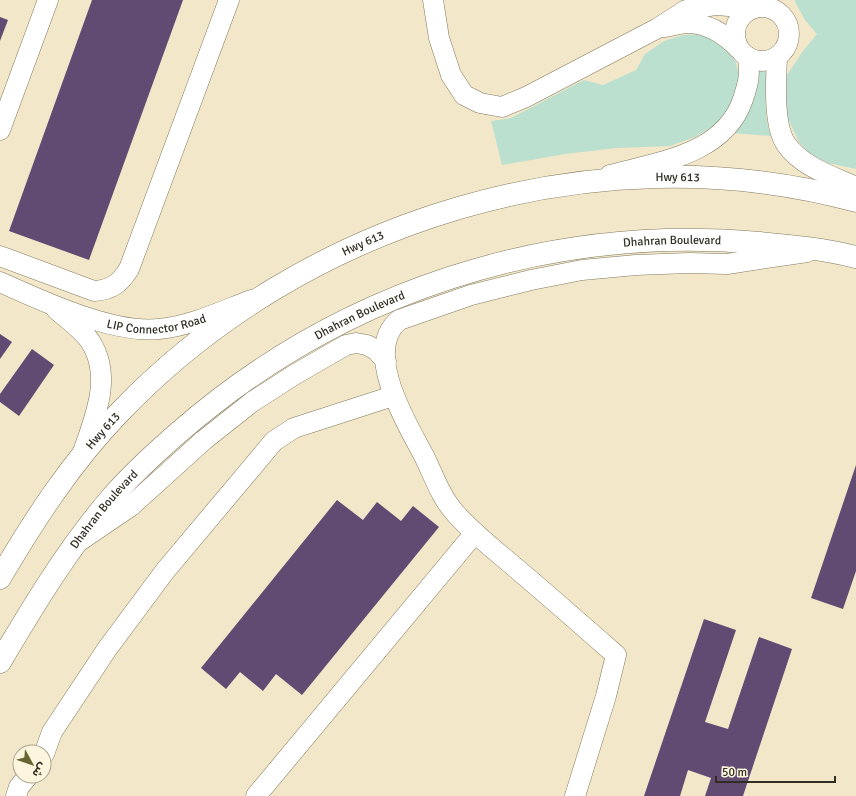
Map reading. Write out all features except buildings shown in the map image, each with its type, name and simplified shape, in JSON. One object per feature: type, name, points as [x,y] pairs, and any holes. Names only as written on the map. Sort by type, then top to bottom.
[{"type":"main road","name":"Hwy 613","points":[[0,578],[33,521],[82,454],[117,414],[153,379],[200,340],[259,297],[301,273],[369,239],[442,212],[515,194],[575,184],[642,177],[706,179],[768,184],[826,193],[856,201]]},
{"type":"main road","name":"Dhahran Boulevard","points":[[0,662],[73,545],[118,490],[151,457],[212,404],[267,365],[326,329],[382,302],[447,277],[512,260],[572,248],[672,239],[734,241],[825,250],[856,257]]},
{"type":"street","points":[[0,130],[48,0]]},
{"type":"street","points":[[0,256],[94,291],[104,290],[114,286],[122,279],[129,269],[229,0]]},
{"type":"street","points":[[434,0],[439,38],[451,75],[464,95],[480,103],[502,107],[526,97],[658,28],[686,10],[716,5],[772,9],[785,20],[789,36],[783,52],[777,57],[761,62],[744,53],[729,38],[715,29],[689,23],[658,28]]},
{"type":"street","points":[[575,184],[677,157],[699,148],[718,136],[740,110],[750,77],[744,53],[735,33],[741,17],[755,8]]},
{"type":"street","points":[[777,57],[776,102],[780,125],[786,144],[800,159],[818,170],[856,187]]},
{"type":"street","points":[[576,796],[606,696],[616,654],[516,567],[474,534],[454,513],[440,489],[393,396],[386,361],[388,334],[392,326],[399,320],[471,295],[582,270],[644,265],[727,264],[825,250]]},
{"type":"street","name":"LIP Connector Road","points":[[0,282],[52,305],[113,325],[139,329],[158,330],[183,325],[259,297]]},
{"type":"street","name":"LIP Connector Road","points":[[52,305],[89,339],[99,361],[101,394],[82,454]]},
{"type":"street","points":[[73,545],[132,506],[204,440],[252,402],[294,374],[346,345],[356,343],[367,345],[376,350],[386,361]]},
{"type":"street","points":[[48,744],[52,732],[111,645],[166,571],[274,441],[294,428],[393,396]]},
{"type":"street","points":[[256,796],[474,534]]},
{"type":"street","points":[[16,796],[21,784]]},
{"type":"green space","points":[[794,0],[856,0],[856,169],[828,163],[811,155],[799,142],[786,114],[787,75],[803,51],[817,34],[805,20]]},
{"type":"green space","points":[[700,34],[713,38],[736,62],[740,82],[737,99],[715,125],[695,137],[670,146],[617,148],[565,154],[502,165],[491,121],[511,118],[584,80],[603,85],[636,70],[645,54],[664,41],[683,35]]},
{"type":"green space","points":[[759,70],[767,73],[766,113],[768,128],[771,136],[732,133],[753,72]]}]
